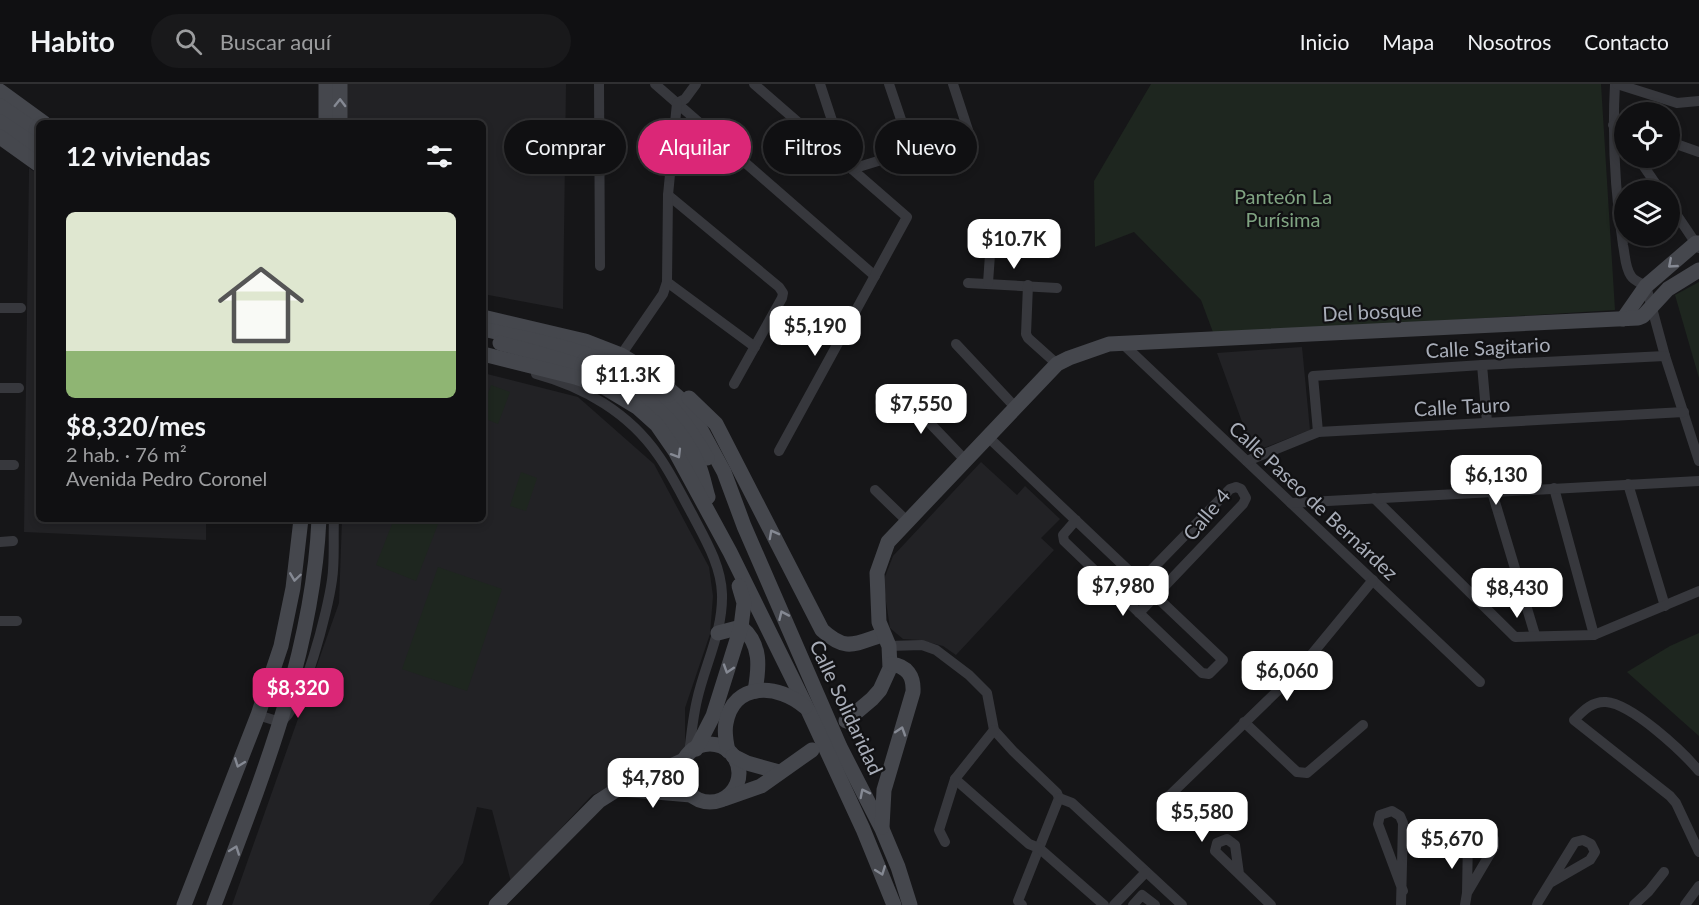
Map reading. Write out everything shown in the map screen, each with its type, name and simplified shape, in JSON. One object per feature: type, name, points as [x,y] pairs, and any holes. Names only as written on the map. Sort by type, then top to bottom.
[{"type":"main road","points":[[326,84],[326,120]]},
{"type":"main road","points":[[340,84],[340,120]]},
{"type":"main road","points":[[0,91],[40,120]]},
{"type":"main road","points":[[0,106],[36,132]]},
{"type":"main road","points":[[0,122],[36,146]]},
{"type":"main road","points":[[2,136],[36,163]]},
{"type":"main road","points":[[1623,319],[1646,286],[1698,245]]},
{"type":"main road","name":"Del bosque","points":[[1057,364],[1109,344],[1623,319],[1643,316],[1668,289],[1699,270]]},
{"type":"main road","points":[[486,318],[585,341],[621,355],[664,378],[684,393],[716,424],[822,630],[834,641],[852,645],[867,640],[886,640]]},
{"type":"main road","points":[[486,330],[602,360],[646,383],[677,413],[693,433],[744,526]]},
{"type":"main road","points":[[486,340],[601,373],[625,385],[652,403],[677,430],[699,466],[720,534]]},
{"type":"main road","points":[[486,355],[575,377],[604,387],[637,407],[657,425],[675,451],[720,534]]},
{"type":"main road","points":[[846,722],[880,690],[891,664],[879,622],[877,573],[888,542],[1057,364]]},
{"type":"main road","points":[[649,372],[679,398],[704,432],[724,472],[744,526]]},
{"type":"main road","points":[[184,905],[258,715],[281,646],[293,588],[301,522]]},
{"type":"main road","points":[[306,522],[306,543],[313,545],[318,540]]},
{"type":"main road","points":[[214,905],[280,722],[306,626],[319,522]]},
{"type":"main road","name":"Calle Solidaridad","points":[[744,526],[840,747],[882,829],[898,867],[910,905]]},
{"type":"main road","name":"Calle Solidaridad","points":[[720,534],[808,710],[863,829],[894,905]]},
{"type":"main road","points":[[691,795],[683,782],[682,767],[713,716],[741,627],[744,603],[730,552]]},
{"type":"main road","points":[[718,633],[741,627]]},
{"type":"main road","points":[[741,627],[752,639],[759,658],[755,691]]},
{"type":"main road","points":[[882,829],[884,790],[913,692],[908,672],[903,667],[891,664]]},
{"type":"main road","points":[[721,800],[737,784],[738,768],[726,738],[726,723],[730,711],[739,700],[764,689],[782,692],[796,699],[808,710]]},
{"type":"main road","points":[[496,905],[600,801],[618,789],[690,754],[712,745],[747,763],[779,772]]},
{"type":"main road","points":[[618,789],[691,795],[705,802],[721,800],[761,786],[813,750]]},
{"type":"street","points":[[599,84],[600,266]]},
{"type":"street","points":[[655,84],[875,276]]},
{"type":"street","points":[[676,103],[685,99],[696,84]]},
{"type":"street","points":[[754,84],[796,120]]},
{"type":"street","points":[[820,84],[833,120]]},
{"type":"street","points":[[889,84],[901,120]]},
{"type":"street","points":[[953,84],[965,120]]},
{"type":"street","points":[[1618,102],[1616,84],[1677,103],[1699,101]]},
{"type":"street","points":[[621,355],[663,294],[667,282],[668,195],[676,103]]},
{"type":"street","points":[[1680,145],[1699,152]]},
{"type":"street","points":[[1615,168],[1618,208],[1626,263],[1631,277],[1646,286],[1665,356],[1699,461]]},
{"type":"street","points":[[779,451],[907,217],[858,174]]},
{"type":"street","points":[[668,195],[780,287],[783,293],[734,384]]},
{"type":"street","points":[[1680,219],[1698,245]]},
{"type":"street","points":[[988,283],[992,226]]},
{"type":"street","points":[[667,282],[755,347]]},
{"type":"street","points":[[968,283],[1057,288]]},
{"type":"street","points":[[1028,285],[1026,334],[1057,364]]},
{"type":"street","points":[[0,308],[21,308]]},
{"type":"street","points":[[956,344],[1016,408]]},
{"type":"street","name":"Calle Paseo de Bernárdez","points":[[1123,344],[1480,682]]},
{"type":"street","name":"Calle Sagitario","points":[[1318,432],[1313,376],[1665,356]]},
{"type":"street","points":[[486,362],[542,376],[585,392],[627,420],[644,436],[665,465],[707,543],[716,563],[722,592],[718,633],[696,700],[690,754]]},
{"type":"street","points":[[1482,365],[1487,422]]},
{"type":"street","points":[[0,388],[19,388]]},
{"type":"street","points":[[880,402],[912,408],[923,416],[966,461]]},
{"type":"street","name":"Calle Tauro","points":[[1247,461],[1318,432],[1684,412]]},
{"type":"street","points":[[988,437],[1156,595],[1223,660],[1209,674],[1202,673],[1064,541],[1063,535],[1076,520]]},
{"type":"street","points":[[0,465],[14,465]]},
{"type":"street","points":[[1291,503],[1699,481]]},
{"type":"street","points":[[1628,484],[1665,606]]},
{"type":"street","name":"Calle 4","points":[[1139,613],[1243,504],[1246,498],[1241,489],[1236,487],[1230,489],[1140,581]]},
{"type":"street","points":[[1554,488],[1594,634]]},
{"type":"street","points":[[875,490],[908,522]]},
{"type":"street","points":[[1492,492],[1535,635]]},
{"type":"street","points":[[1374,498],[1515,637],[1594,634],[1699,591]]},
{"type":"street","points":[[258,715],[280,722],[291,713],[304,685],[324,617],[332,579],[334,522]]},
{"type":"street","points":[[0,542],[13,541]]},
{"type":"street","points":[[1169,796],[1298,671],[1373,580]]},
{"type":"street","points":[[1124,598],[1140,581]]},
{"type":"street","points":[[0,621],[17,621]]},
{"type":"street","points":[[886,640],[922,645],[936,650],[969,675],[987,693],[994,730],[1013,752],[1057,793],[1059,798],[1072,803],[1182,905]]},
{"type":"street","points":[[1699,771],[1687,756],[1632,713],[1620,707],[1606,702],[1594,704],[1574,720],[1676,802],[1699,852]]},
{"type":"street","points":[[1244,722],[1297,772],[1307,773],[1363,725]]},
{"type":"street","points":[[945,842],[939,830],[955,779],[994,730]]},
{"type":"street","points":[[955,779],[1029,844],[1039,848],[1104,905]]},
{"type":"street","points":[[1022,905],[1018,901],[1059,798]]},
{"type":"street","points":[[1401,905],[1403,891],[1403,822],[1400,816],[1392,811],[1380,815],[1378,824],[1403,891]]},
{"type":"street","points":[[1465,905],[1468,837],[1479,829],[1489,833],[1494,839],[1494,847],[1467,893]]},
{"type":"street","points":[[1537,905],[1550,883],[1575,842],[1583,840],[1591,844],[1595,852],[1593,857],[1550,883]]},
{"type":"street","points":[[1114,905],[1146,872]]},
{"type":"street","points":[[1634,905],[1664,872]]},
{"type":"street","points":[[1239,874],[1271,905]]},
{"type":"street","points":[[1685,905],[1699,886]]},
{"type":"street","points":[[1133,905],[1142,895],[1155,905]]},
{"type":"shaded area","points":[[346,84],[566,84],[566,120],[504,120],[504,174],[565,174],[563,309],[486,295],[486,120],[346,120]]},
{"type":"shaded area","points":[[29,168],[36,173],[36,522],[206,522],[206,540],[24,532]]},
{"type":"shaded area","points":[[1302,347],[1310,430],[1253,452],[1217,353]]},
{"type":"shaded area","points":[[486,374],[578,397],[654,464],[709,567],[713,596],[710,634],[685,708],[685,748],[680,757],[592,795],[511,882],[492,810],[477,807],[463,863],[429,905],[232,905],[339,603],[342,522],[486,522]]},
{"type":"shaded area","points":[[981,462],[1017,495],[1025,486],[1060,519],[1041,538],[1054,550],[956,655],[943,646],[903,639],[890,628],[883,582],[893,556]]},
{"type":"green space","name":"Panteón La Purísima","points":[[1151,84],[1601,84],[1615,310],[1214,335],[1201,300],[1134,232],[1095,247],[1094,181]]},
{"type":"green space","points":[[1699,282],[1699,378],[1675,295]]},
{"type":"green space","points":[[491,385],[510,392],[498,424],[486,419],[486,399]]},
{"type":"green space","points":[[521,472],[537,478],[526,511],[510,506]]},
{"type":"green space","points":[[393,522],[439,522],[416,581],[376,565]]},
{"type":"green space","points":[[438,567],[502,589],[467,691],[402,669]]},
{"type":"green space","points":[[1699,633],[1699,736],[1627,672],[1670,646]]}]
